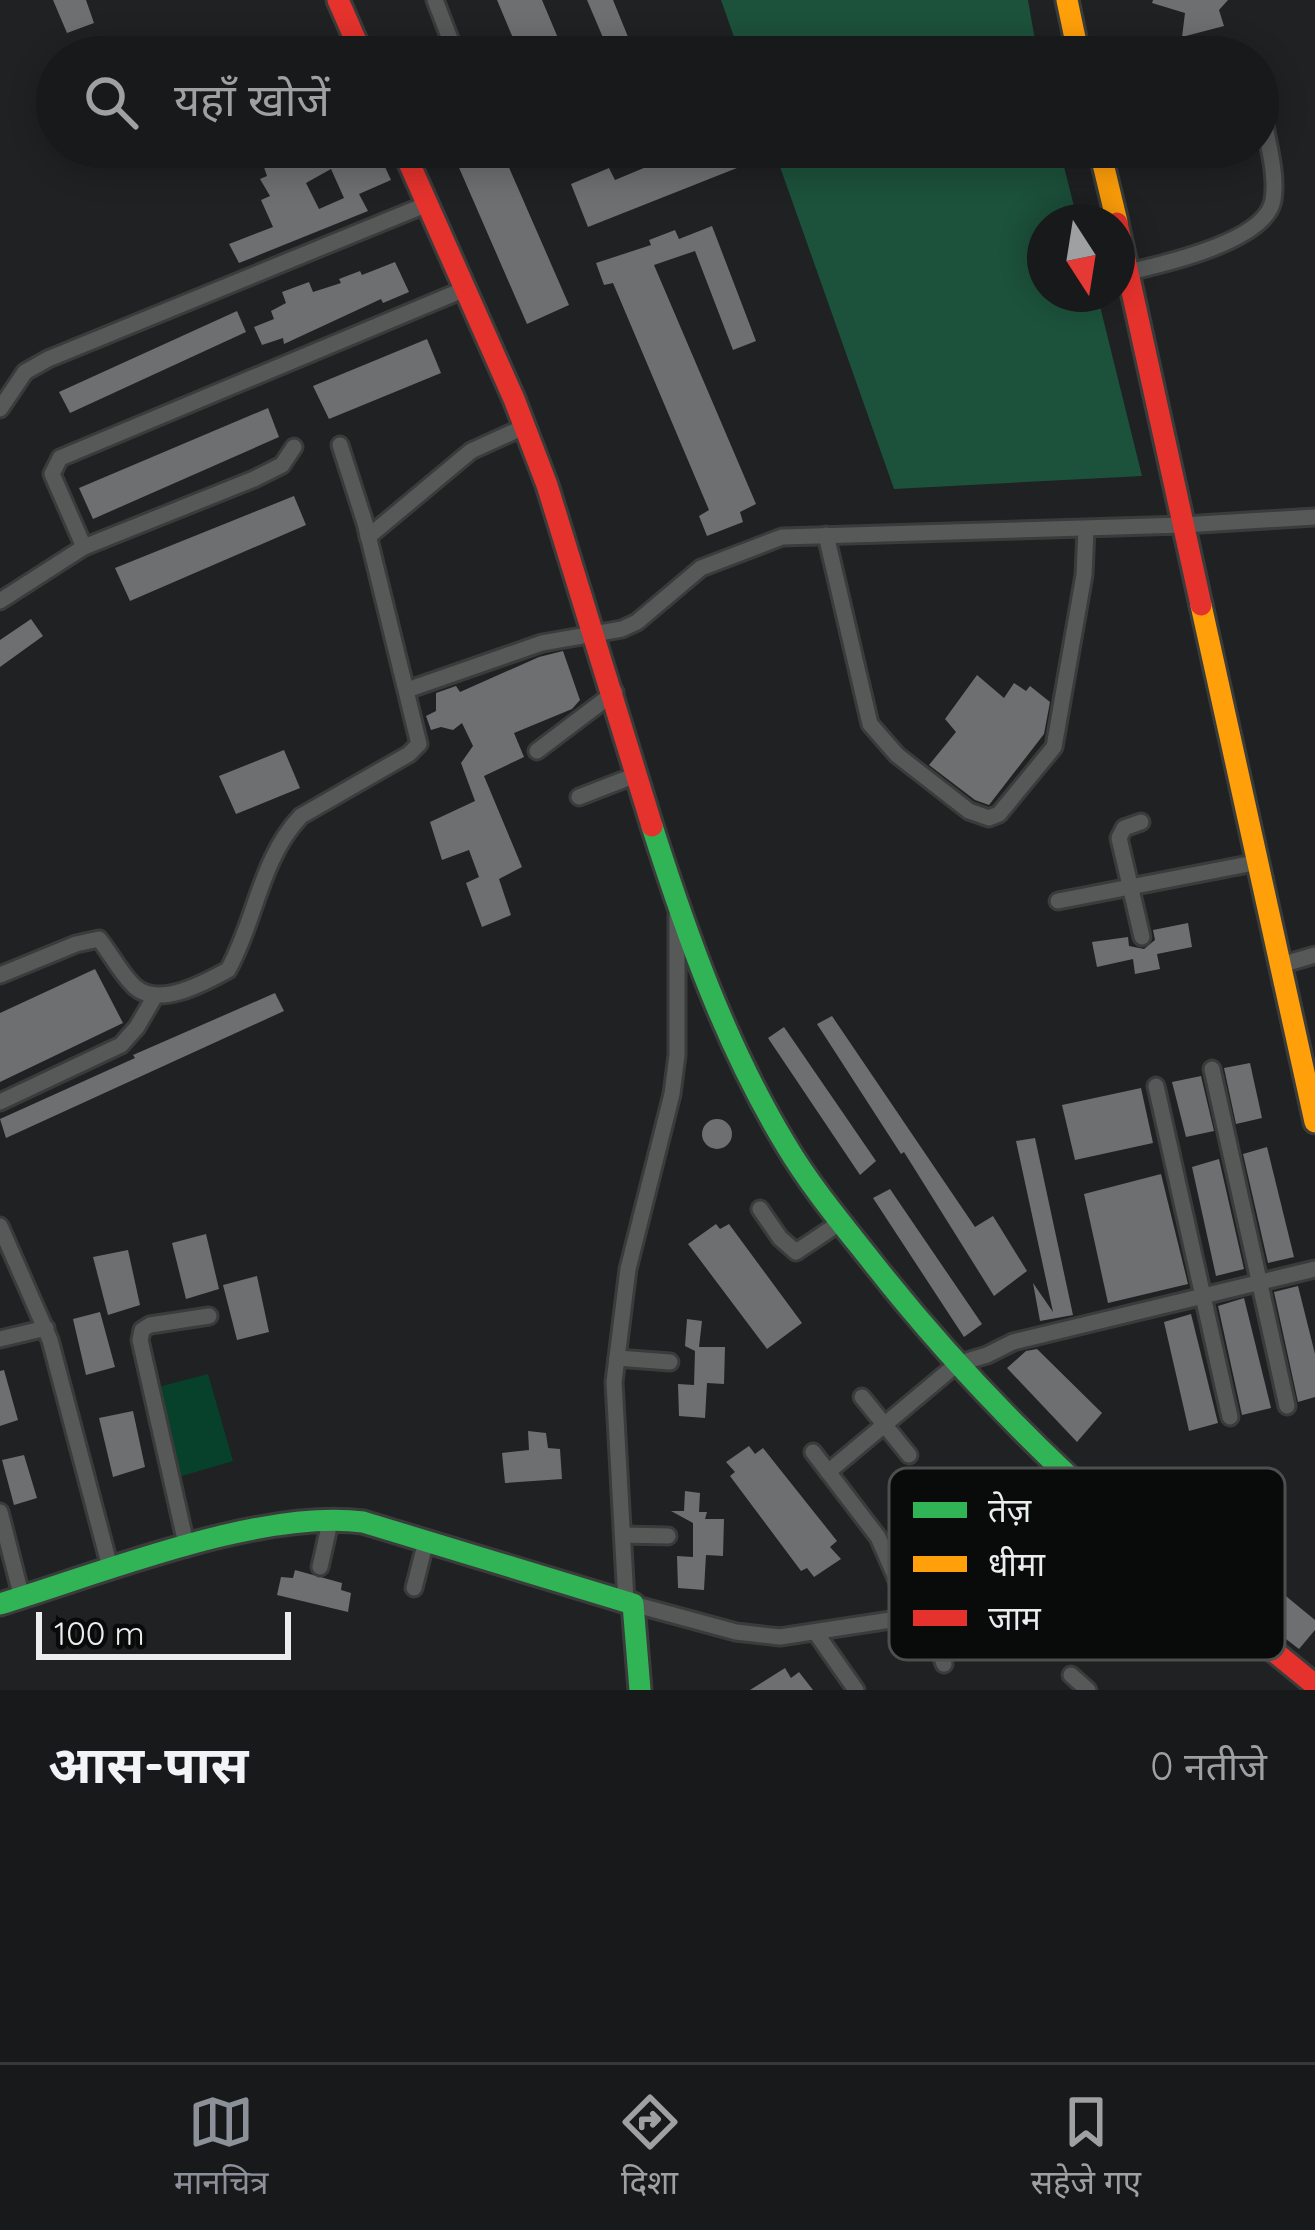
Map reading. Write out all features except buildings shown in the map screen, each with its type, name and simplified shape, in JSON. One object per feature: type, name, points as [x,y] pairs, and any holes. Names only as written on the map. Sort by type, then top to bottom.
[{"type":"street","points":[[338,0],[354,36]]},
{"type":"street","points":[[435,0],[450,36]]},
{"type":"street","points":[[1066,0],[1074,36]]},
{"type":"street","points":[[410,168],[547,483],[615,692],[677,912],[720,1018],[779,1134],[841,1222],[957,1364],[1058,1468]]},
{"type":"street","points":[[1104,168],[1112,204]]},
{"type":"street","points":[[1135,270],[1248,232],[1264,219],[1273,202],[1269,168]]},
{"type":"street","points":[[0,409],[26,372],[48,359],[425,205]]},
{"type":"street","points":[[84,547],[52,474],[59,458],[465,289]]},
{"type":"street","points":[[1135,304],[1315,1122]]},
{"type":"street","points":[[368,537],[471,451],[524,427]]},
{"type":"street","points":[[0,1102],[121,1046],[154,996],[228,970],[262,880],[289,829],[301,816],[392,765],[419,744],[340,445]]},
{"type":"street","points":[[0,601],[84,547],[282,465],[294,447]]},
{"type":"street","points":[[406,690],[542,643],[637,622],[700,568],[782,538],[1315,517]]},
{"type":"street","points":[[826,535],[870,724],[897,755],[969,811],[989,818],[999,814],[1054,747],[1084,575],[1087,529]]},
{"type":"street","points":[[537,752],[615,692]]},
{"type":"street","points":[[579,796],[636,775]]},
{"type":"street","points":[[1141,822],[1124,828],[1119,838],[1142,937]]},
{"type":"street","points":[[1058,901],[1259,862]]},
{"type":"street","points":[[640,1690],[623,1535],[614,1382],[628,1269],[672,1094],[677,1055],[677,912]]},
{"type":"street","points":[[0,975],[99,939],[134,986],[154,996]]},
{"type":"street","points":[[1281,965],[1315,955]]},
{"type":"street","points":[[1212,1069],[1287,1406]]},
{"type":"street","points":[[1156,1086],[1230,1417]]},
{"type":"street","points":[[760,1209],[796,1252],[841,1222]]},
{"type":"street","points":[[0,1226],[46,1328],[111,1570]]},
{"type":"street","points":[[828,1472],[957,1364],[1012,1342],[1315,1269]]},
{"type":"street","points":[[187,1548],[140,1340],[142,1330],[150,1325],[209,1316]]},
{"type":"street","points":[[0,1339],[46,1328]]},
{"type":"street","points":[[617,1358],[670,1362]]},
{"type":"street","points":[[862,1397],[909,1455]]},
{"type":"street","points":[[813,1452],[878,1537],[889,1562]]},
{"type":"street","points":[[0,1512],[11,1601],[238,1532],[331,1518],[363,1522],[736,1632],[780,1636],[889,1622]]},
{"type":"street","points":[[320,1567],[331,1518]]},
{"type":"street","points":[[623,1535],[668,1536]]},
{"type":"street","points":[[414,1588],[426,1541]]},
{"type":"street","points":[[816,1633],[856,1690]]},
{"type":"street","points":[[942,1660],[944,1664]]},
{"type":"street","points":[[1284,1660],[1315,1685]]},
{"type":"street","points":[[1071,1675],[1088,1690]]},
{"type":"green space","points":[[721,0],[1028,0],[1034,36],[734,36]]},
{"type":"green space","points":[[780,168],[1064,168],[1073,204],[1027,204],[1027,312],[1101,312],[1142,476],[894,489]]},
{"type":"green space","points":[[208,1374],[233,1461],[179,1477],[158,1387]]},
{"type":"traffic: fast","points":[[652,826],[726,1030],[786,1145],[909,1308],[1060,1468]]},
{"type":"traffic: fast","points":[[0,1604],[229,1534],[277,1525],[363,1522],[633,1604],[640,1690]]},
{"type":"traffic: slow","points":[[1067,0],[1075,36]]},
{"type":"traffic: slow","points":[[1104,168],[1113,204]]},
{"type":"traffic: slow","points":[[1201,605],[1315,1122]]},
{"type":"traffic: jam","points":[[338,0],[354,36]]},
{"type":"traffic: jam","points":[[411,168],[547,485],[652,826]]},
{"type":"traffic: jam","points":[[1135,305],[1201,605]]},
{"type":"traffic: jam","points":[[1284,1660],[1315,1685]]}]
